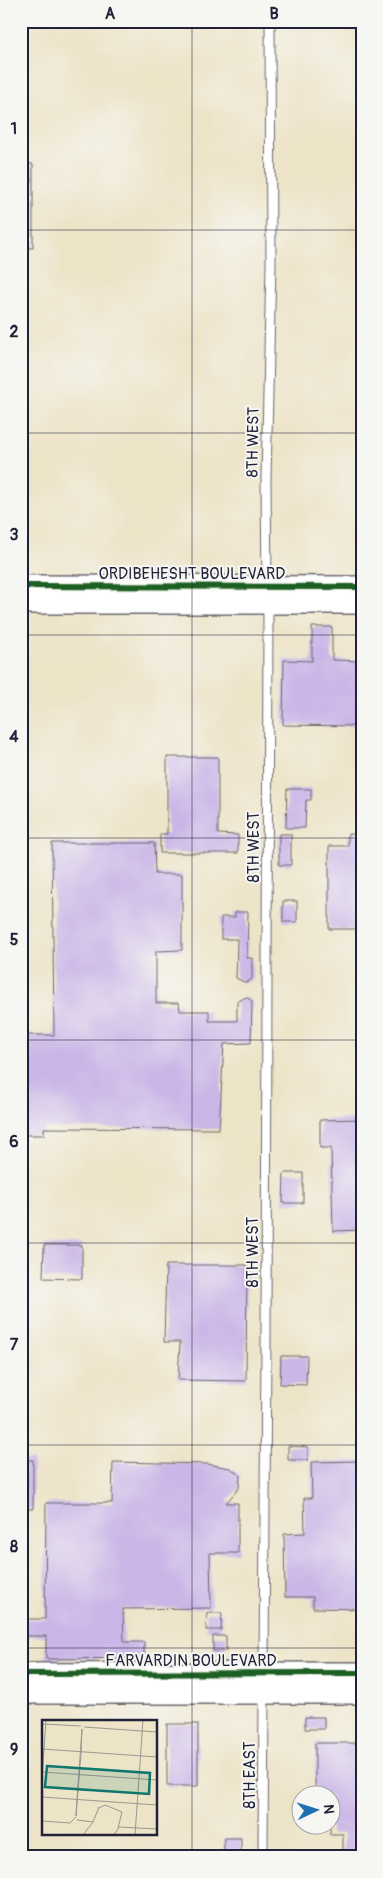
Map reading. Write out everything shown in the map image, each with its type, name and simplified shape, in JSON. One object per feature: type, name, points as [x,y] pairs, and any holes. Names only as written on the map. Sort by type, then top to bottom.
[{"type":"street","name":"ORDIBEHESHT BOULEVARD","points":[[21,586],[267,595],[362,603]]},
{"type":"street","name":"ORDIBEHESHT BOULEVARD","points":[[21,603],[267,595],[362,587]]},
{"type":"street","name":"FARVARDIN BOULEVARD","points":[[21,1693],[264,1683],[362,1673]]},
{"type":"street","name":"FARVARDIN BOULEVARD","points":[[21,1674],[264,1683],[362,1693]]},
{"type":"lane","name":"8TH WEST","points":[[264,1683],[267,1283],[266,479],[271,265],[270,21]]},
{"type":"lane","name":"8TH EAST","points":[[264,1683],[264,1857]]},
{"type":"building","points":[[21,164],[33,164],[33,248],[21,248]]},
{"type":"building","points":[[312,627],[332,627],[332,660],[362,661],[362,726],[283,725],[284,660],[312,661]]},
{"type":"building","points":[[167,757],[218,757],[218,834],[238,835],[238,853],[160,853],[160,834],[167,834]]},
{"type":"building","points":[[287,789],[311,789],[311,800],[306,800],[305,828],[286,828]]},
{"type":"building","points":[[279,834],[291,834],[291,865],[279,865]]},
{"type":"building","points":[[348,834],[362,834],[362,929],[329,929],[329,846],[348,846]]},
{"type":"building","points":[[52,843],[154,843],[155,874],[182,874],[182,950],[156,951],[156,1003],[179,1003],[180,1011],[209,1011],[209,1021],[237,1021],[237,1002],[246,997],[252,1001],[251,1043],[224,1044],[219,1129],[44,1128],[44,1135],[21,1135],[21,1035],[54,1035]]},
{"type":"building","points":[[283,901],[297,901],[297,922],[283,922]]},
{"type":"building","points":[[235,912],[248,912],[247,958],[252,958],[252,979],[246,983],[236,978],[237,939],[221,939],[221,917],[235,917]]},
{"type":"building","points":[[362,1119],[362,1230],[333,1231],[331,1148],[320,1148],[320,1120]]},
{"type":"building","points":[[284,1173],[303,1173],[303,1203],[283,1203]]},
{"type":"building","points":[[44,1245],[82,1245],[82,1279],[43,1278]]},
{"type":"building","points":[[166,1265],[247,1265],[246,1381],[178,1380],[180,1342],[164,1342]]},
{"type":"building","points":[[281,1356],[307,1356],[306,1385],[280,1384]]},
{"type":"building","points":[[288,1446],[308,1447],[308,1460],[288,1460]]},
{"type":"building","points":[[21,1460],[33,1460],[33,1509],[21,1509]]},
{"type":"building","points":[[362,1461],[362,1609],[313,1608],[313,1597],[285,1597],[284,1534],[305,1533],[304,1498],[312,1498],[311,1462]]},
{"type":"building","points":[[113,1462],[207,1464],[230,1468],[240,1475],[239,1488],[226,1503],[238,1503],[238,1553],[210,1553],[211,1608],[123,1609],[124,1642],[144,1642],[144,1658],[46,1659],[46,1636],[21,1636],[21,1619],[45,1619],[46,1503],[112,1503]]},
{"type":"building","points":[[207,1613],[222,1613],[221,1630],[206,1630]]},
{"type":"building","points":[[213,1636],[226,1636],[226,1651],[213,1651]]},
{"type":"building","points":[[305,1717],[324,1717],[324,1729],[305,1729]]},
{"type":"building","points":[[167,1724],[198,1724],[198,1786],[167,1786]]},
{"type":"building","points":[[315,1743],[362,1743],[362,1857],[343,1857],[343,1834],[340,1834],[340,1786],[315,1786]]},
{"type":"building","points":[[224,1838],[241,1838],[241,1856],[224,1856]]},
{"type":"cycle path","points":[[21,586],[362,587]]},
{"type":"cycle path","points":[[21,1674],[362,1673]]}]
